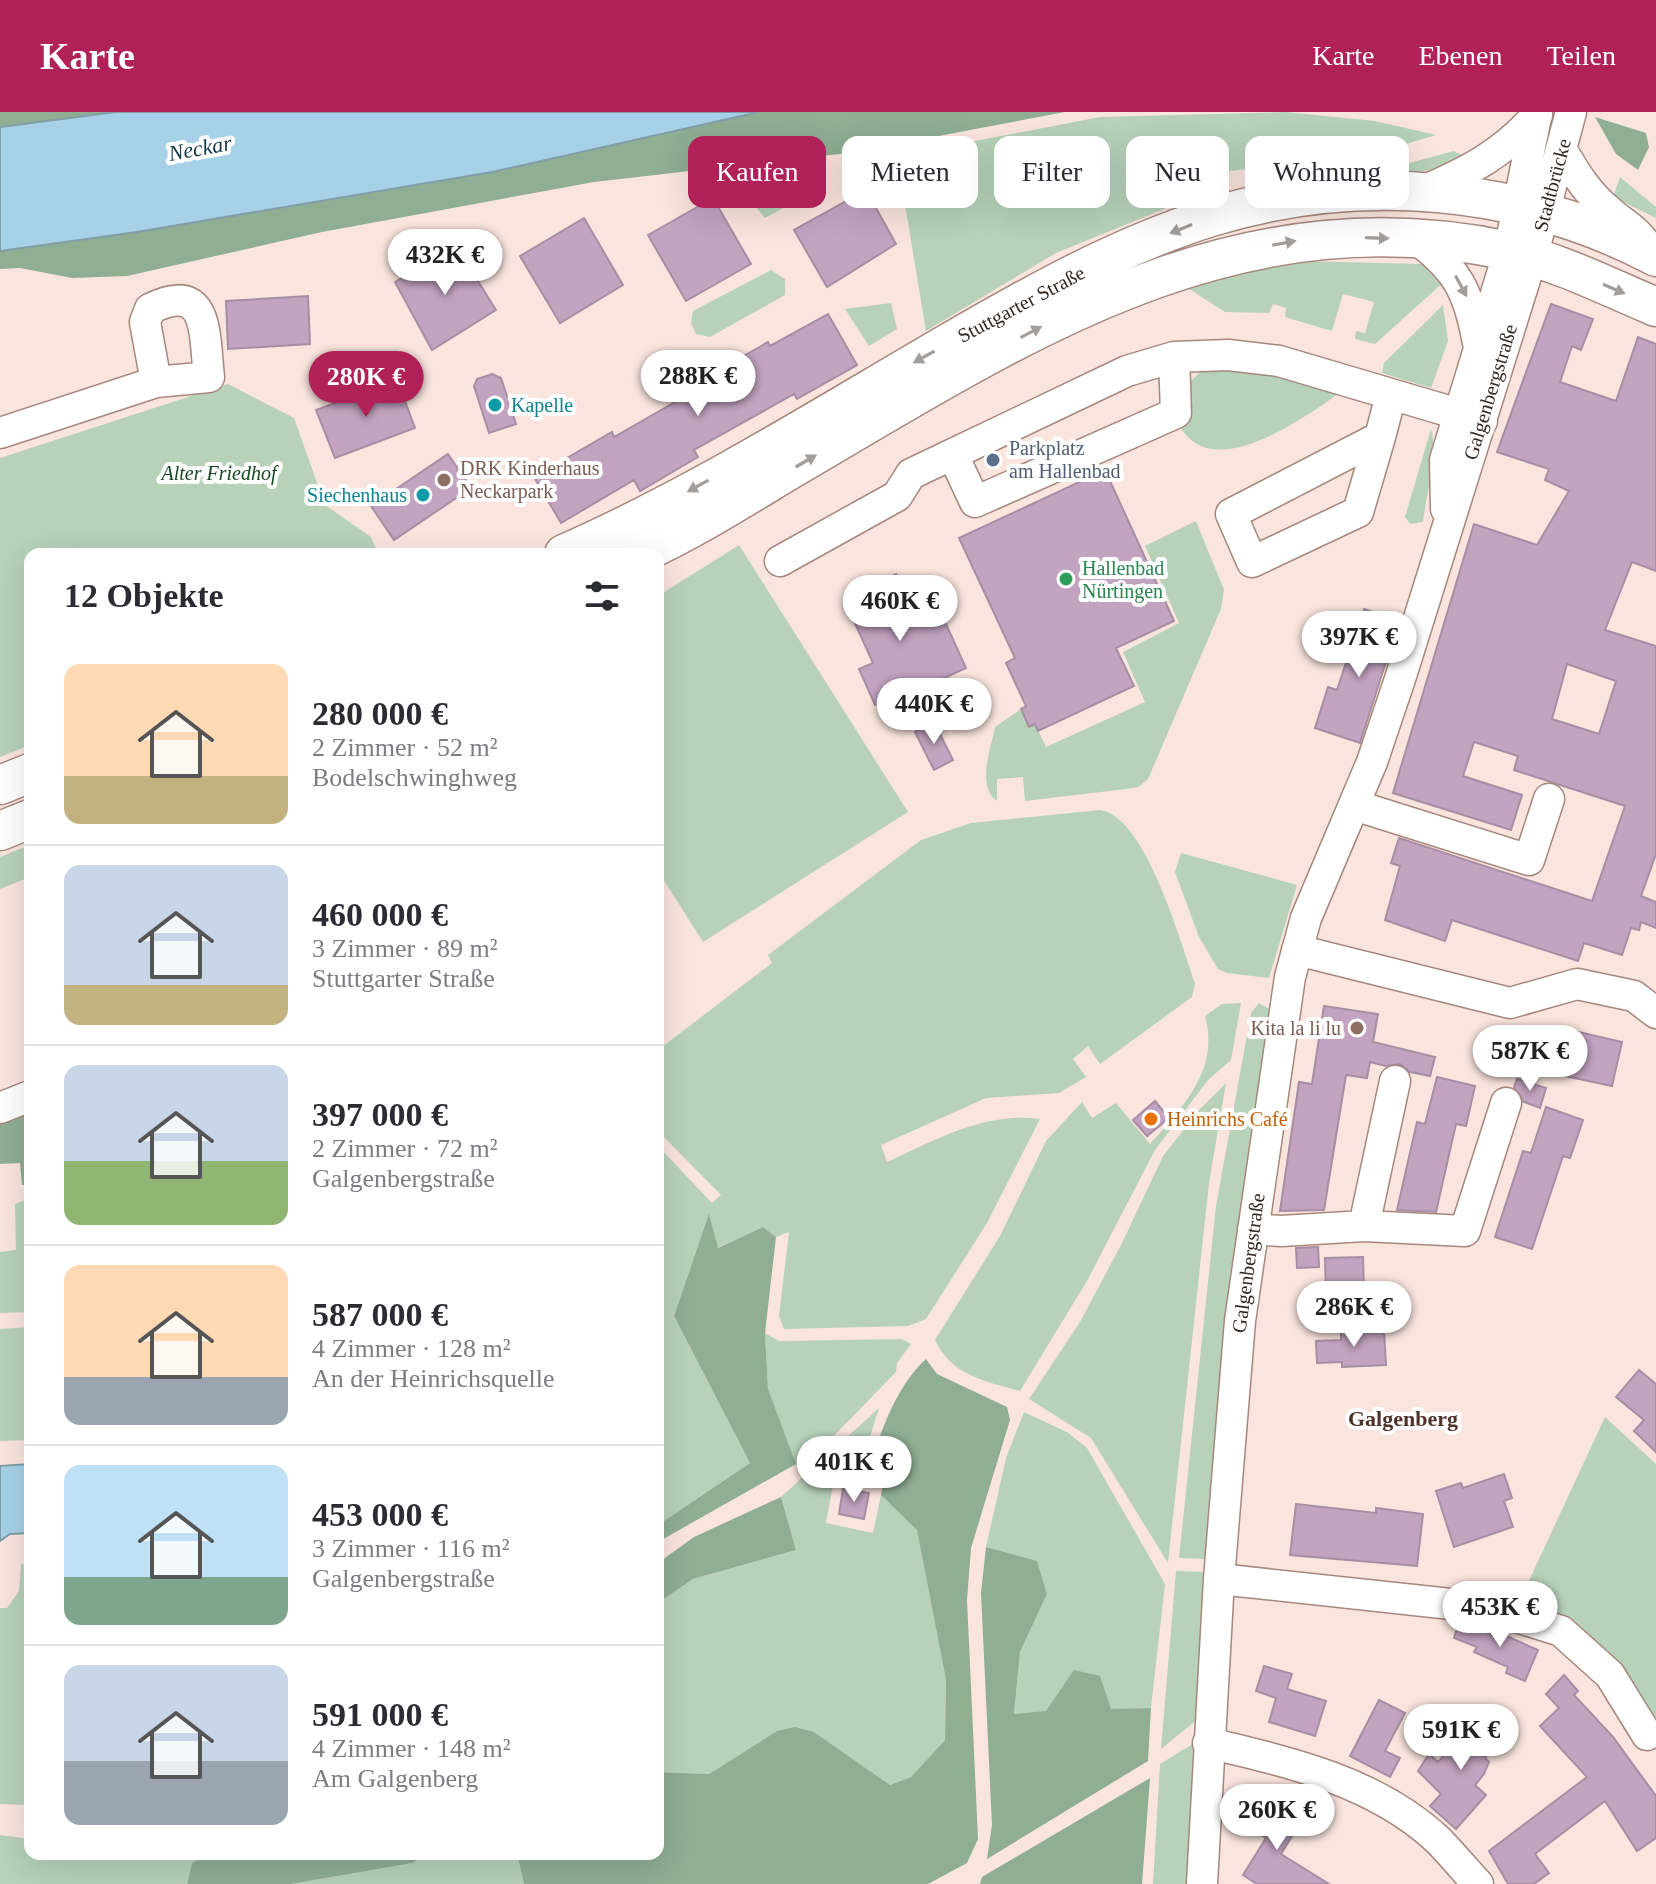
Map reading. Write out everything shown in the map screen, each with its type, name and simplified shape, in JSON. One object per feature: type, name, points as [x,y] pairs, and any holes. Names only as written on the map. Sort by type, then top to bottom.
[{"type":"main road","name":"Stuttgarter Straße","points":[[576,548],[661,506],[1023,300],[1100,262],[1209,217],[1271,202],[1326,194],[1423,191],[1532,208],[1590,225],[1654,256]]},
{"type":"main road","name":"Stuttgarter Straße","points":[[650,548],[1043,326],[1150,280],[1208,260],[1295,241],[1337,236],[1416,239],[1521,254],[1656,307]]},
{"type":"main road","points":[[0,785],[24,775]]},
{"type":"main road","points":[[0,831],[24,821]]},
{"type":"street","points":[[1423,191],[1485,162],[1517,137],[1537,113]]},
{"type":"street","name":"Stadtbrücke","points":[[1521,254],[1532,208],[1537,113]]},
{"type":"street","name":"Stadtbrücke","points":[[1532,208],[1562,150],[1570,116]]},
{"type":"street","points":[[1562,150],[1578,179],[1610,213],[1638,231],[1654,256]]},
{"type":"street","name":"Galgenbergstraße","points":[[1416,239],[1441,256],[1458,278],[1472,307],[1480,348]]},
{"type":"street","name":"Galgenbergstraße","points":[[1470,418],[1480,348],[1521,254]]},
{"type":"street","name":"Galgenbergstraße","points":[[1202,1884],[1219,1579],[1240,1321],[1286,996],[1297,950],[1396,693],[1448,527],[1445,460],[1470,418],[1521,254]]},
{"type":"street","points":[[780,561],[897,496],[911,474],[1127,371],[1174,357],[1228,355],[1279,361],[1470,418]]},
{"type":"street","points":[[953,455],[975,502],[1111,443],[1176,413],[1174,357]]},
{"type":"street","points":[[0,433],[156,382]]},
{"type":"street","points":[[1380,437],[1231,514],[1252,562],[1358,512],[1380,437],[1391,395]]},
{"type":"street","points":[[1354,805],[1529,860],[1549,799]]},
{"type":"street","points":[[1297,950],[1510,1003],[1577,984],[1634,996],[1656,1013]]},
{"type":"street","points":[[1364,1226],[1395,1081]]},
{"type":"street","points":[[0,1108],[24,1098]]},
{"type":"street","points":[[1253,1229],[1281,1231],[1364,1226],[1465,1231],[1506,1103]]},
{"type":"street","points":[[1219,1579],[1488,1608],[1561,1631],[1610,1675],[1647,1735]]},
{"type":"street","points":[[1208,1743],[1276,1759],[1351,1784],[1402,1813],[1436,1838],[1478,1884]]},
{"type":"green space","points":[[0,112],[116,112],[0,127]]},
{"type":"green space","points":[[759,112],[1065,112],[938,136],[842,136],[842,154],[826,156],[826,136],[688,136],[688,171],[594,182],[322,232],[127,276],[72,278],[20,268],[0,269],[0,251],[137,232],[492,172]]},
{"type":"green space","points":[[1286,112],[1375,121],[1436,135],[1409,143],[1409,136],[1245,136],[1245,169],[1229,171],[1229,136],[1126,136],[1126,208],[1166,208],[1056,253],[926,331],[906,208],[978,208],[978,140],[994,137],[994,208],[1110,208],[1110,136],[1001,136],[1100,117]]},
{"type":"green space","points":[[1595,117],[1646,133],[1649,147],[1638,170],[1616,154]]},
{"type":"green space","points":[[1454,151],[1466,157],[1420,172],[1409,173],[1409,163]]},
{"type":"green space","points":[[1620,177],[1656,207],[1656,218],[1613,197]]},
{"type":"green space","points":[[757,208],[783,208],[765,218]]},
{"type":"green space","points":[[1264,263],[1422,264],[1446,280],[1375,344],[1355,339],[1356,331],[1365,333],[1374,302],[1343,294],[1332,331],[1285,317],[1286,308],[1273,304],[1269,313],[1225,312],[1189,289]]},
{"type":"green space","points":[[771,270],[785,279],[785,295],[710,337],[696,334],[691,323],[693,311]]},
{"type":"green space","points":[[891,303],[897,329],[869,346],[845,309]]},
{"type":"green space","points":[[1443,305],[1448,341],[1431,388],[1382,373],[1384,363]]},
{"type":"green space","points":[[1252,369],[1341,392],[1283,430],[1259,441],[1235,448],[1213,449],[1194,442],[1179,425],[1188,384],[1200,372]]},
{"type":"green space","name":"Alter Friedhof","points":[[228,384],[294,418],[325,505],[371,537],[376,548],[24,548],[24,747],[0,757],[0,458]]},
{"type":"green space","points":[[1431,429],[1433,462],[1423,522],[1410,524],[1405,517]]},
{"type":"green space","points":[[1196,521],[1224,590],[1221,609],[1148,779],[1138,787],[1025,801],[1023,777],[997,779],[997,801],[987,786],[986,777],[995,727],[1021,709],[1029,726],[1035,724],[1046,747],[1145,702],[1123,652],[1179,623],[1145,546]]},
{"type":"green space","points":[[739,545],[908,812],[703,942],[664,880],[664,592]]},
{"type":"green space","points":[[1100,810],[1117,818],[1147,857],[1160,884],[1195,983],[1192,997],[1100,1064],[1088,1046],[1073,1059],[1086,1077],[1059,1093],[986,1098],[881,1145],[887,1162],[981,1123],[1000,1119],[1040,1119],[987,1223],[926,1319],[908,1326],[784,1329],[779,1316],[789,1232],[776,1237],[763,1227],[717,1248],[709,1216],[674,1316],[750,1463],[664,1521],[664,1152],[712,1203],[721,1195],[664,1137],[664,1045],[772,963],[768,955],[921,840],[971,823]]},
{"type":"green space","points":[[24,847],[24,879],[0,889],[0,857]]},
{"type":"green space","points":[[1181,853],[1297,885],[1269,978],[1218,969],[1199,937],[1175,872]]},
{"type":"green space","points":[[1241,1003],[1231,1060],[1208,1080],[1155,1150],[1087,1281],[1020,1391],[982,1380],[951,1362],[935,1340],[1000,1236],[1046,1141],[1082,1102],[1092,1118],[1116,1103],[1150,1144],[1186,1101],[1203,1070],[1208,1035],[1205,1016],[1222,1004]]},
{"type":"green space","points":[[1259,1003],[1273,1011],[1208,1559],[1179,1558],[1216,1206],[1251,1013]]},
{"type":"green space","points":[[1226,1083],[1209,1183],[1168,1563],[1091,1438],[1029,1399],[1080,1322],[1163,1156],[1200,1109]]},
{"type":"green space","points":[[24,1113],[24,1185],[20,1163],[0,1164],[0,1122]]},
{"type":"green space","points":[[24,1200],[24,1312],[0,1313],[0,1252],[16,1250],[15,1204]]},
{"type":"green space","points":[[709,1214],[718,1248],[763,1227],[776,1237],[765,1333],[768,1389],[796,1464],[664,1539],[664,1521],[750,1463],[674,1316]]},
{"type":"green space","points":[[24,1327],[24,1440],[0,1441],[0,1329]]},
{"type":"green space","points":[[765,1333],[779,1341],[902,1339],[911,1344],[897,1363],[896,1372],[826,1444],[796,1464],[768,1390]]},
{"type":"green space","points":[[926,1359],[937,1374],[1007,1407],[1010,1420],[971,1548],[967,1600],[978,1839],[967,1863],[928,1884],[524,1884],[518,1860],[664,1860],[664,1772],[709,1774],[777,1731],[795,1727],[814,1732],[890,1785],[911,1777],[945,1740],[946,1680],[917,1530],[881,1495],[883,1483],[867,1480],[896,1399]]},
{"type":"green space","points":[[879,1408],[857,1479],[835,1475],[826,1523],[873,1533],[881,1495],[917,1529],[946,1680],[945,1740],[911,1777],[890,1785],[814,1732],[777,1731],[709,1774],[664,1772],[664,1599],[693,1579],[796,1550],[781,1497]]},
{"type":"green space","points":[[1024,1412],[1067,1432],[1087,1448],[1165,1584],[1151,1708],[1014,1714],[1020,1652],[1047,1594],[1037,1562],[986,1547],[1006,1458]]},
{"type":"green space","points":[[1605,1417],[1656,1464],[1656,1741],[1574,1628],[1544,1608],[1520,1600]]},
{"type":"green space","points":[[781,1497],[796,1550],[693,1579],[664,1599],[664,1559],[694,1537]]},
{"type":"green space","points":[[986,1547],[1037,1561],[1047,1594],[1020,1652],[1014,1714],[1046,1711],[1074,1670],[1100,1676],[1111,1709],[1151,1708],[1148,1761],[987,1859],[992,1825],[981,1593]]},
{"type":"green space","points":[[21,1564],[24,1564],[24,1805],[0,1804],[0,1608],[7,1608],[19,1591]]},
{"type":"green space","points":[[1176,1571],[1206,1572],[1198,1719],[1161,1749]]},
{"type":"green space","points":[[1199,1740],[1191,1884],[1153,1884],[1160,1764]]},
{"type":"green space","points":[[1150,1778],[1142,1884],[980,1884],[982,1877]]},
{"type":"green space","points":[[0,1835],[24,1838],[24,1860],[197,1860],[192,1863],[187,1884],[0,1884]]},
{"type":"green space","points":[[197,1860],[417,1860],[291,1884],[187,1884],[192,1863]]},
{"type":"green space","points":[[417,1860],[518,1860],[524,1884],[291,1884]]},
{"type":"water","name":"Neckar","points":[[116,112],[759,112],[492,172],[137,232],[0,251],[0,127]]},
{"type":"water","points":[[24,1464],[24,1533],[10,1534],[0,1541],[0,1466]]},
{"type":"building","points":[[842,203],[842,208],[876,208],[896,244],[827,287],[794,230]]},
{"type":"building","points":[[695,208],[719,208],[751,264],[686,301],[648,235]]},
{"type":"building","points":[[584,218],[623,285],[560,323],[520,256]]},
{"type":"building","points":[[456,246],[496,310],[432,350],[395,282]]},
{"type":"building","points":[[308,296],[310,344],[228,349],[226,301]]},
{"type":"building","points":[[1551,304],[1593,319],[1581,350],[1572,346],[1560,382],[1616,401],[1638,337],[1656,344],[1656,571],[1632,562],[1605,630],[1656,646],[1656,854],[1641,896],[1656,902],[1656,928],[1641,922],[1639,930],[1631,928],[1622,955],[1584,943],[1578,961],[1452,920],[1445,941],[1385,920],[1400,866],[1391,863],[1399,838],[1592,901],[1625,806],[1514,770],[1518,756],[1474,742],[1463,776],[1522,795],[1511,830],[1393,793],[1474,524],[1537,545],[1569,491],[1545,480],[1549,469],[1497,452]],"holes":[[[1567,664],[1616,681],[1599,734],[1552,719]]]},
{"type":"building","points":[[828,314],[857,365],[797,399],[794,394],[694,450],[698,457],[640,491],[634,480],[561,523],[534,477],[612,432],[614,437],[696,390],[693,385],[768,342],[770,346]]},
{"type":"building","name":"Kapelle","points":[[492,374],[501,378],[516,424],[489,433],[474,386],[477,379]]},
{"type":"building","points":[[397,380],[415,428],[335,458],[316,410]]},
{"type":"building","name":"Siechenhaus","points":[[448,454],[471,488],[394,540],[371,506]]},
{"type":"building","name":"Hallenbad Nürtingen","points":[[1105,470],[1174,621],[1116,648],[1134,686],[1038,731],[1035,724],[1029,727],[1021,709],[1026,706],[1006,663],[1015,658],[959,538]]},
{"type":"building","points":[[896,574],[920,626],[942,615],[966,668],[892,702],[890,698],[875,705],[859,669],[873,663],[844,599]]},
{"type":"building","points":[[1364,609],[1399,621],[1360,743],[1315,728],[1328,687],[1337,690]]},
{"type":"building","points":[[934,722],[953,760],[934,770],[915,732]]},
{"type":"building","points":[[1324,1006],[1378,1014],[1373,1042],[1435,1057],[1430,1076],[1410,1072],[1400,1064],[1386,1066],[1370,1062],[1367,1078],[1346,1075],[1324,1210],[1280,1211],[1299,1082],[1312,1084]]},
{"type":"building","points":[[1570,1030],[1622,1042],[1612,1086],[1560,1075]]},
{"type":"building","points":[[1437,1077],[1475,1086],[1466,1126],[1456,1124],[1436,1212],[1397,1210],[1417,1122],[1425,1124]]},
{"type":"building","points":[[1517,1079],[1546,1088],[1540,1108],[1524,1102],[1514,1087]]},
{"type":"building","name":"Heinrichs Café","points":[[1155,1101],[1169,1118],[1147,1136],[1133,1120]]},
{"type":"building","points":[[1546,1107],[1583,1120],[1570,1158],[1563,1156],[1532,1249],[1495,1237],[1523,1151],[1531,1153]]},
{"type":"building","points":[[1318,1247],[1319,1267],[1297,1268],[1296,1248]]},
{"type":"building","points":[[1363,1257],[1364,1294],[1326,1295],[1325,1258]]},
{"type":"building","points":[[1384,1330],[1386,1365],[1342,1367],[1342,1362],[1317,1363],[1316,1341],[1341,1340],[1341,1332]]},
{"type":"building","points":[[1639,1370],[1656,1384],[1656,1452],[1634,1431],[1644,1420],[1616,1397]]},
{"type":"building","points":[[1504,1474],[1512,1498],[1504,1501],[1513,1527],[1454,1547],[1436,1491],[1461,1483],[1463,1488]]},
{"type":"building","points":[[843,1489],[869,1493],[864,1519],[839,1514]]},
{"type":"building","points":[[1296,1504],[1376,1513],[1376,1508],[1423,1514],[1417,1566],[1290,1555]]},
{"type":"building","points":[[1459,1623],[1484,1631],[1486,1627],[1538,1650],[1525,1681],[1506,1673],[1508,1667],[1474,1652],[1477,1647],[1454,1638]]},
{"type":"building","points":[[1264,1666],[1292,1674],[1287,1689],[1326,1701],[1315,1736],[1269,1722],[1276,1698],[1256,1691]]},
{"type":"building","points":[[1564,1675],[1578,1691],[1574,1695],[1613,1737],[1656,1796],[1656,1838],[1637,1851],[1605,1801],[1535,1854],[1549,1873],[1534,1884],[1508,1884],[1489,1851],[1587,1777],[1540,1726],[1559,1708],[1546,1694]]},
{"type":"building","points":[[1379,1700],[1405,1713],[1385,1751],[1400,1758],[1390,1777],[1350,1756]]},
{"type":"building","points":[[1480,1714],[1502,1733],[1485,1758],[1489,1762],[1475,1785],[1486,1795],[1456,1829],[1430,1806],[1441,1794],[1418,1771],[1429,1754],[1438,1762]]},
{"type":"building","points":[[1268,1803],[1300,1823],[1281,1854],[1329,1884],[1257,1884],[1243,1875],[1266,1838],[1252,1829]]},
{"type":"place","name":"Kapelle","points":[[495,405]]},
{"type":"place","name":"Parkplatz am Hallenbad","points":[[993,460]]},
{"type":"place","name":"DRK Kinderhaus Neckarpark","points":[[444,480]]},
{"type":"place","name":"Siechenhaus","points":[[423,495]]},
{"type":"place","name":"Hallenbad Nürtingen","points":[[1066,579]]},
{"type":"place","name":"Kita la li lu","points":[[1357,1028]]},
{"type":"place","name":"Heinrichs Café","points":[[1151,1119]]},
{"type":"district","name":"Galgenberg","points":[[1403,1418]]}]
